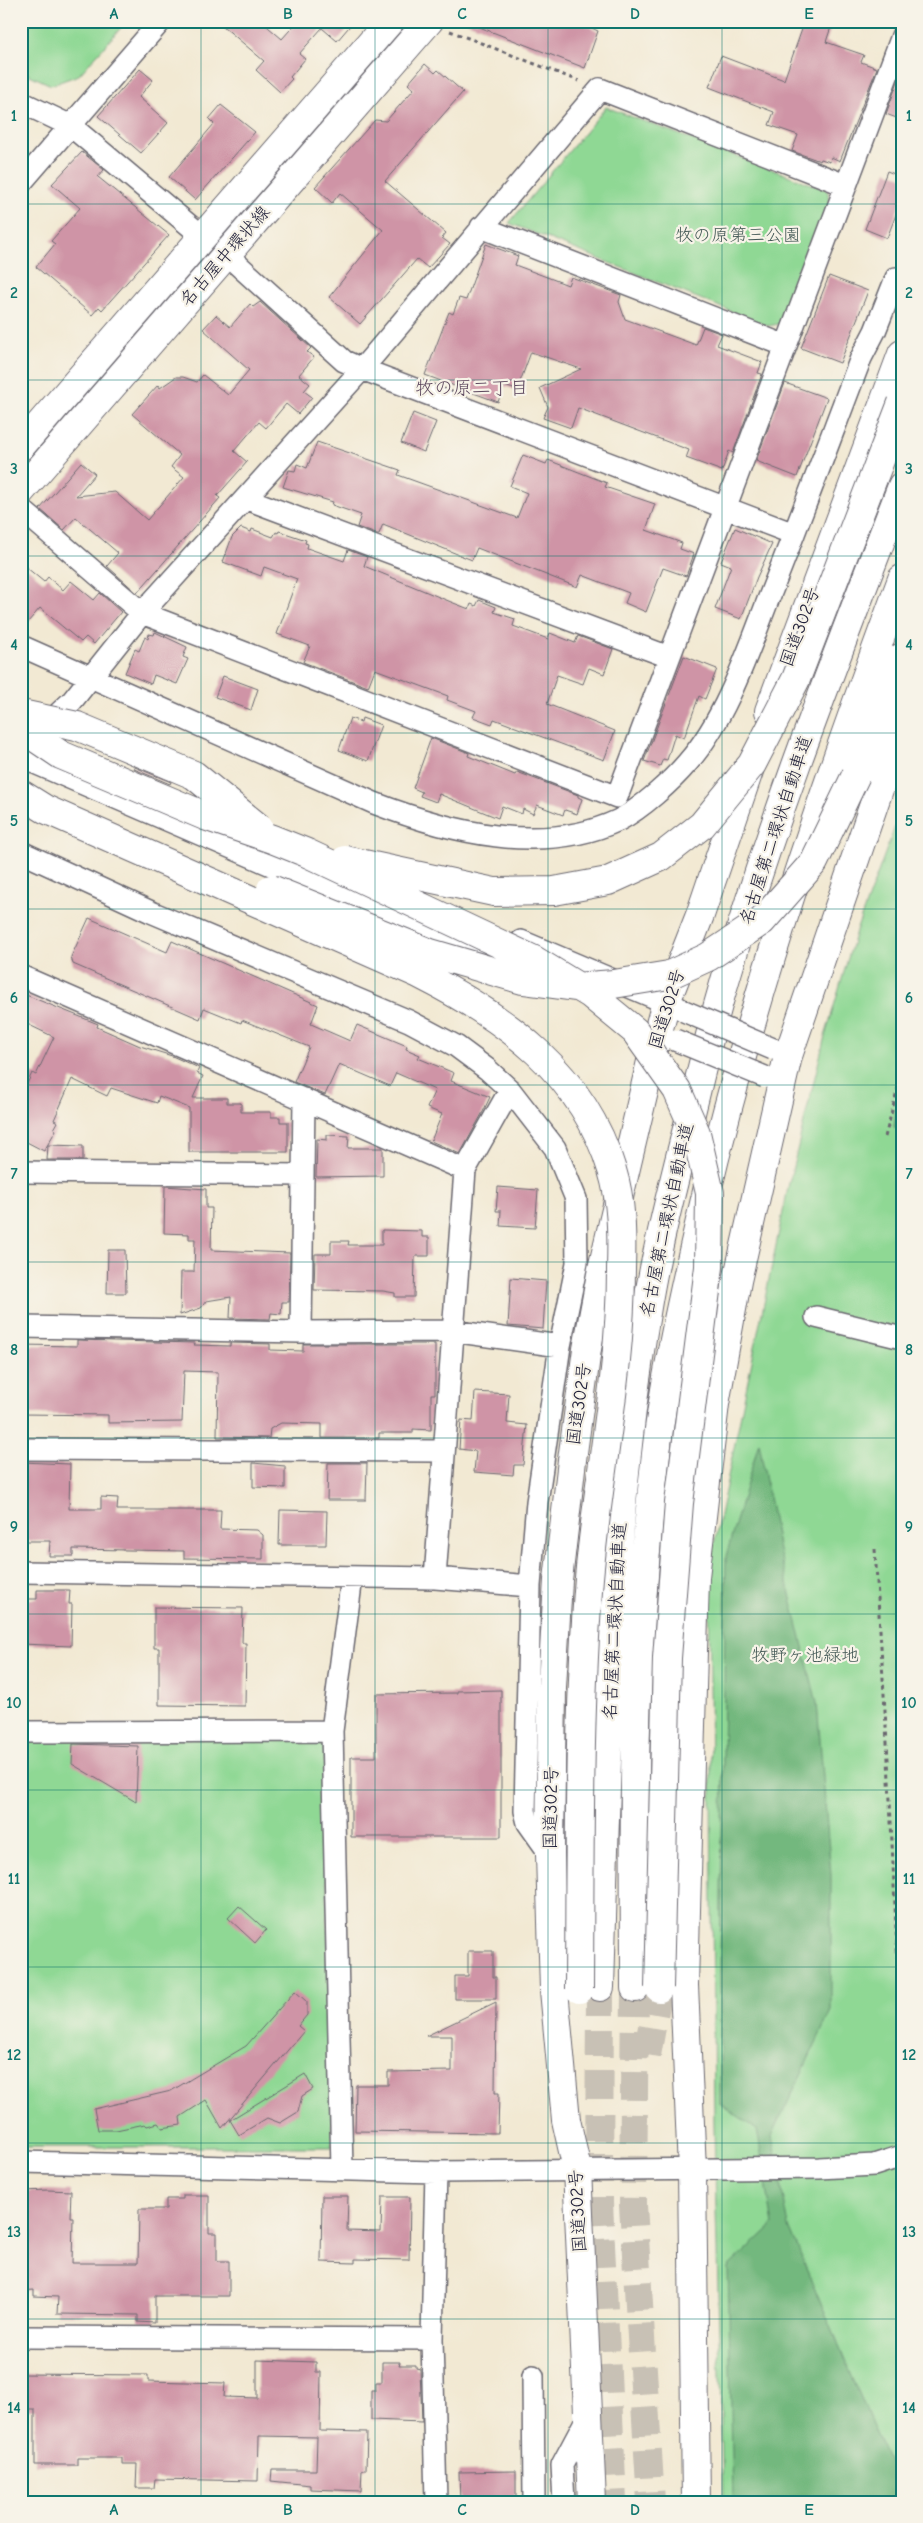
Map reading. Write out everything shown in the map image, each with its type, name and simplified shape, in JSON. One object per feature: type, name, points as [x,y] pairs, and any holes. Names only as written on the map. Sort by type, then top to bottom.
[{"type":"main road","name":"名古屋中環状線","points":[[21,446],[390,21]]},
{"type":"main road","name":"名古屋中環状線","points":[[21,491],[429,22]]},
{"type":"main road","name":"国道302号","points":[[592,2502],[577,2169],[566,2120],[555,1999],[550,1854],[553,1677],[558,1580],[587,1349],[602,1269],[700,915],[771,705],[902,354]]},
{"type":"main road","points":[[23,731],[61,755],[205,816],[306,853],[365,863],[494,892],[554,891],[608,881],[661,857],[702,826],[752,764],[796,679],[902,402]]},
{"type":"main road","name":"名古屋第二環状自動車道","points":[[21,794],[45,809],[419,974],[460,995],[502,1022],[553,1065],[592,1119],[612,1170],[622,1223],[621,1312],[590,1578],[580,1763],[590,1988],[618,1551],[630,1424],[647,1304],[677,1168],[718,1004],[804,742],[902,486]]},
{"type":"main road","name":"名古屋第二環状自動車道","points":[[306,853],[534,960],[590,994],[635,1031],[677,1090],[696,1133],[710,1193],[710,1267],[679,1503],[667,1658],[647,1988],[636,1698],[645,1553],[660,1426],[681,1301],[720,1135],[774,946],[834,761],[902,579]]},
{"type":"main road","points":[[21,782],[256,883],[430,953],[523,980],[575,987],[614,984],[669,975],[708,957],[762,921],[814,862],[856,775],[902,657]]},
{"type":"main road","points":[[696,2502],[692,2170],[684,1985],[695,1577],[715,1404],[774,1081],[781,1052],[902,722]]},
{"type":"street","points":[[21,183],[161,21]]},
{"type":"street","points":[[623,817],[617,797],[726,508],[844,185],[902,36]]},
{"type":"street","points":[[23,731],[72,701],[142,613],[248,499],[362,369],[600,89],[844,185]]},
{"type":"street","points":[[21,102],[71,126],[202,236]]},
{"type":"street","points":[[481,227],[786,346]]},
{"type":"street","points":[[226,254],[344,361],[794,534]]},
{"type":"street","points":[[21,646],[374,803],[423,822],[477,834],[552,837],[568,836],[623,817],[652,796],[689,762],[713,725],[735,683],[861,358],[875,331],[896,278],[902,279]]},
{"type":"street","points":[[248,499],[669,657]]},
{"type":"street","points":[[21,510],[142,613],[617,797]]},
{"type":"street","points":[[23,731],[781,1052]]},
{"type":"street","points":[[21,757],[774,1081]]},
{"type":"street","points":[[21,852],[151,912],[409,1021],[456,1046],[487,1068],[510,1090],[555,1148],[576,1199],[577,1263],[560,1346],[536,1502],[530,1586],[524,1811],[528,1823],[550,1854]]},
{"type":"street","points":[[21,976],[465,1170]]},
{"type":"street","points":[[435,1578],[465,1170],[510,1090]]},
{"type":"street","points":[[301,1332],[304,1099]]},
{"type":"street","points":[[21,1172],[303,1175]]},
{"type":"street","points":[[816,1317],[902,1338]]},
{"type":"street","points":[[21,1327],[301,1332],[452,1331],[560,1346]]},
{"type":"street","points":[[21,1449],[444,1451]]},
{"type":"street","points":[[21,1572],[435,1578],[530,1586]]},
{"type":"street","points":[[342,2169],[332,1731],[352,1577]]},
{"type":"street","points":[[21,1732],[332,1731]]},
{"type":"street","points":[[21,2162],[436,2172],[577,2169],[692,2170],[874,2165],[902,2156]]},
{"type":"street","points":[[436,2172],[432,2339],[436,2502]]},
{"type":"street","points":[[21,2337],[432,2339]]},
{"type":"street","points":[[533,2376],[534,2502]]},
{"type":"street","points":[[564,2502],[562,2465],[588,2416]]},
{"type":"path","points":[[429,22],[600,89]]},
{"type":"path","points":[[885,1137],[902,1073]]},
{"type":"path","points":[[875,1549],[888,1759],[902,2053]]},
{"type":"green space","points":[[21,21],[127,21],[79,75],[51,85],[21,71]]},
{"type":"green space","name":"牧の原第三公園","points":[[606,107],[827,190],[830,201],[784,323],[768,326],[509,223]]},
{"type":"green space","name":"牧野ヶ池緑地","points":[[902,808],[902,2502],[723,2502],[714,2126],[709,1568],[789,1183],[824,1040],[856,931]]},
{"type":"green space","points":[[902,1060],[902,1132],[894,1127]]},
{"type":"green space","points":[[759,1442],[778,1546],[817,1703],[831,1875],[831,2011],[772,2136],[789,2227],[902,2495],[902,2502],[733,2502],[728,2267],[773,2225],[757,2129],[720,2104],[720,1964],[726,1556]]},
{"type":"green space","points":[[324,1738],[332,2147],[21,2147],[21,1740]]},
{"type":"building","points":[[217,21],[261,21],[282,39],[298,21],[354,21],[337,41],[322,28],[299,54],[305,59],[290,77],[292,79],[280,92],[256,70],[264,61]]},
{"type":"building","points":[[464,21],[577,21],[598,31],[585,68]]},
{"type":"building","points":[[805,21],[833,21],[826,42],[864,55],[861,62],[877,68],[840,161],[831,157],[830,162],[821,159],[820,161],[792,151],[798,135],[769,125],[774,112],[709,87],[721,56],[784,80]]},
{"type":"building","points":[[425,64],[435,73],[438,70],[463,92],[385,181],[446,233],[442,238],[450,244],[428,268],[417,259],[360,324],[329,297],[383,230],[340,193],[332,203],[315,187],[375,120],[386,121],[414,89],[408,84]]},
{"type":"building","points":[[140,69],[153,80],[139,97],[168,123],[141,153],[98,116]]},
{"type":"building","points":[[900,76],[902,77],[902,120],[886,114]]},
{"type":"building","points":[[221,105],[255,132],[195,200],[169,177],[214,124],[209,119]]},
{"type":"building","points":[[82,152],[104,170],[98,177],[169,235],[102,310],[99,307],[92,315],[36,267],[55,244],[51,241],[80,208],[52,184]]},
{"type":"building","points":[[887,171],[902,177],[902,199],[887,238],[865,229]]},
{"type":"building","points":[[486,244],[518,256],[515,265],[568,285],[571,277],[621,295],[619,302],[625,319],[696,345],[703,327],[722,334],[717,345],[762,362],[758,373],[762,374],[733,453],[729,451],[722,471],[686,458],[689,450],[578,408],[571,428],[543,418],[548,407],[540,388],[581,369],[531,352],[517,390],[504,386],[498,402],[425,375],[449,312],[453,314],[459,298],[466,300]]},
{"type":"building","points":[[829,276],[868,291],[840,363],[801,348]]},
{"type":"building","points":[[260,302],[311,348],[307,352],[314,357],[299,375],[310,384],[304,391],[312,397],[298,414],[286,404],[266,428],[259,422],[234,451],[247,462],[217,496],[220,498],[137,593],[107,566],[118,553],[76,517],[64,530],[40,509],[81,462],[95,474],[76,496],[115,492],[147,520],[184,477],[171,467],[180,455],[132,414],[158,385],[160,388],[176,377],[183,377],[197,382],[203,375],[228,395],[249,370],[203,329],[216,315],[230,327],[250,304],[253,307]]},
{"type":"building","points":[[785,383],[827,398],[797,477],[756,461]]},
{"type":"building","points":[[413,413],[436,422],[424,452],[401,443]]},
{"type":"building","points":[[317,442],[400,470],[398,475],[517,518],[527,493],[510,486],[523,455],[546,464],[548,460],[607,483],[605,487],[655,504],[646,530],[682,543],[680,549],[694,554],[686,576],[663,568],[646,612],[625,603],[629,593],[582,575],[577,587],[477,548],[472,560],[383,524],[379,534],[376,534],[357,527],[361,515],[332,505],[333,502],[283,487],[289,470],[295,471],[297,464],[307,468]]},
{"type":"building","points":[[241,528],[251,532],[252,529],[273,537],[279,531],[306,540],[307,548],[344,561],[348,550],[367,557],[364,566],[469,609],[471,604],[476,606],[479,600],[496,607],[494,612],[515,619],[513,626],[548,639],[550,633],[575,643],[578,636],[613,649],[604,674],[589,668],[583,684],[557,675],[547,704],[615,731],[604,760],[494,719],[492,724],[473,717],[476,711],[447,700],[448,696],[375,669],[368,687],[303,662],[310,646],[277,634],[297,579],[264,567],[261,576],[223,562],[232,537]]},
{"type":"building","points":[[735,528],[772,544],[741,619],[715,609],[731,566],[721,562]]},
{"type":"building","points":[[21,563],[44,582],[48,577],[63,590],[71,581],[94,600],[100,593],[121,612],[94,644],[86,637],[81,642],[40,608],[21,630]]},
{"type":"building","points":[[155,632],[187,647],[183,657],[188,659],[177,684],[154,675],[151,684],[125,673],[135,649],[139,651],[145,637],[148,639],[149,634],[154,635]]},
{"type":"building","points":[[684,656],[717,669],[705,699],[699,696],[684,738],[675,734],[667,760],[663,759],[660,766],[644,761]]},
{"type":"building","points":[[223,676],[258,689],[251,710],[215,697]]},
{"type":"building","points":[[350,718],[361,722],[362,718],[381,725],[368,761],[339,750]]},
{"type":"building","points":[[431,738],[469,753],[468,756],[515,775],[517,772],[578,795],[582,799],[577,814],[565,810],[563,815],[537,805],[533,814],[523,809],[522,814],[502,806],[498,818],[439,794],[436,802],[420,796],[422,792],[413,788]]},
{"type":"building","points":[[135,767],[171,782],[170,784],[134,769]]},
{"type":"building","points":[[89,918],[167,952],[172,941],[318,1005],[311,1024],[350,1041],[357,1025],[407,1046],[406,1049],[420,1055],[418,1058],[454,1073],[451,1081],[490,1097],[460,1154],[431,1141],[442,1114],[427,1108],[435,1090],[396,1073],[390,1086],[339,1064],[325,1095],[294,1082],[309,1047],[242,1020],[241,1023],[204,1008],[200,1019],[73,964],[71,957]]},
{"type":"building","points":[[21,993],[98,1024],[97,1027],[140,1046],[172,1056],[199,1068],[197,1073],[203,1076],[193,1098],[227,1098],[227,1103],[241,1103],[241,1112],[271,1112],[271,1117],[280,1117],[280,1122],[288,1122],[288,1152],[189,1152],[189,1108],[159,1096],[157,1103],[111,1088],[107,1096],[72,1079],[54,1120],[58,1122],[54,1129],[56,1130],[44,1151],[21,1139],[21,1081],[27,1084],[32,1073],[36,1075],[54,1037],[21,1021]]},
{"type":"building","points":[[327,1135],[349,1136],[348,1148],[383,1148],[383,1176],[316,1177],[317,1139],[327,1140]]},
{"type":"building","points":[[48,1145],[83,1146],[83,1160],[47,1160]]},
{"type":"building","points":[[165,1186],[206,1189],[206,1208],[212,1208],[211,1250],[290,1253],[289,1302],[282,1302],[281,1314],[271,1313],[270,1319],[230,1318],[231,1297],[206,1301],[201,1308],[180,1315],[181,1272],[194,1272],[195,1239],[189,1239],[189,1234],[164,1233]]},
{"type":"building","points":[[498,1187],[538,1190],[535,1228],[500,1226],[501,1211],[496,1211]]},
{"type":"building","points":[[382,1230],[422,1231],[422,1237],[429,1237],[429,1256],[415,1256],[414,1297],[395,1297],[395,1293],[383,1291],[314,1290],[315,1254],[331,1254],[331,1241],[349,1241],[348,1245],[382,1245]]},
{"type":"building","points":[[108,1250],[125,1250],[126,1293],[107,1293]]},
{"type":"building","points":[[511,1278],[546,1281],[543,1329],[508,1326]]},
{"type":"building","points":[[77,1340],[195,1343],[194,1345],[230,1346],[230,1343],[270,1344],[270,1350],[303,1351],[303,1344],[435,1344],[435,1394],[431,1394],[431,1430],[413,1429],[413,1433],[379,1433],[379,1438],[322,1438],[322,1424],[281,1423],[270,1429],[269,1438],[217,1437],[218,1372],[184,1371],[182,1422],[108,1423],[108,1415],[21,1414],[21,1345],[77,1346]]},
{"type":"building","points":[[475,1392],[509,1394],[507,1423],[527,1425],[523,1465],[514,1465],[513,1475],[474,1472],[476,1451],[459,1449],[461,1420],[473,1421]]},
{"type":"building","points":[[21,1462],[70,1464],[69,1509],[101,1509],[101,1497],[118,1498],[117,1510],[221,1510],[220,1529],[257,1530],[263,1535],[263,1559],[184,1558],[184,1551],[73,1549],[73,1556],[49,1556],[50,1541],[21,1541]]},
{"type":"building","points":[[253,1463],[285,1466],[285,1488],[253,1487]]},
{"type":"building","points":[[328,1463],[367,1463],[366,1500],[327,1500]]},
{"type":"building","points":[[280,1510],[327,1511],[326,1545],[279,1545]]},
{"type":"building","points":[[37,1590],[70,1590],[69,1604],[72,1604],[71,1646],[21,1644],[21,1599],[37,1599]]},
{"type":"building","points":[[154,1607],[243,1608],[242,1643],[246,1643],[245,1706],[159,1705],[159,1648],[154,1648]]},
{"type":"building","points":[[501,1690],[501,1837],[351,1837],[351,1757],[376,1757],[376,1694],[457,1693],[457,1691]]},
{"type":"building","points":[[73,1744],[138,1746],[136,1802],[72,1764]]},
{"type":"building","points":[[239,1906],[266,1930],[255,1943],[228,1918]]},
{"type":"building","points":[[468,1951],[493,1951],[493,1977],[496,1977],[496,1999],[455,1999],[455,1976],[468,1976]]},
{"type":"building","points":[[295,1991],[307,2002],[307,2015],[298,2026],[304,2031],[222,2128],[206,2100],[180,2117],[181,2125],[162,2128],[158,2123],[116,2130],[98,2130],[94,2109],[171,2091],[246,2046]]},
{"type":"building","points":[[496,2002],[495,2093],[499,2093],[498,2133],[355,2131],[356,2085],[388,2085],[388,2072],[452,2071],[452,2036],[426,2036]]},
{"type":"building","points":[[305,2074],[313,2089],[302,2096],[298,2112],[280,2123],[267,2118],[239,2135],[230,2120]]},
{"type":"building","points":[[22,2191],[71,2191],[70,2217],[73,2217],[72,2263],[138,2263],[139,2209],[166,2209],[166,2199],[183,2199],[183,2195],[209,2195],[209,2233],[217,2233],[217,2261],[229,2261],[229,2296],[155,2296],[155,2323],[138,2322],[138,2315],[57,2314],[58,2297],[34,2296],[34,2290],[21,2291]]},
{"type":"building","points":[[322,2196],[348,2196],[347,2231],[381,2232],[382,2197],[410,2197],[409,2260],[355,2259],[355,2263],[321,2262]]},
{"type":"building","points":[[257,2360],[316,2362],[316,2372],[321,2372],[320,2431],[367,2432],[366,2470],[362,2470],[361,2491],[310,2489],[310,2485],[271,2481],[272,2470],[316,2470],[317,2437],[259,2436],[258,2481],[155,2479],[154,2488],[136,2488],[137,2464],[122,2464],[122,2458],[78,2458],[78,2465],[35,2465],[35,2409],[21,2409],[21,2374],[148,2375],[148,2381],[225,2383],[224,2397],[257,2398]]},
{"type":"building","points":[[382,2362],[400,2362],[399,2365],[416,2365],[416,2368],[420,2369],[422,2422],[371,2420],[371,2390],[376,2390],[376,2382],[382,2382]]},
{"type":"building","points":[[516,2471],[516,2502],[460,2502],[459,2472]]},
{"type":"tunnel","points":[[600,1987],[599,2202],[613,2502]]},
{"type":"tunnel","points":[[635,1988],[633,2205],[651,2502]]},
{"type":"tunnel","points":[[647,2055],[659,1988]]},
{"type":"district","name":"牧の原二丁目","points":[[472,388]]}]
